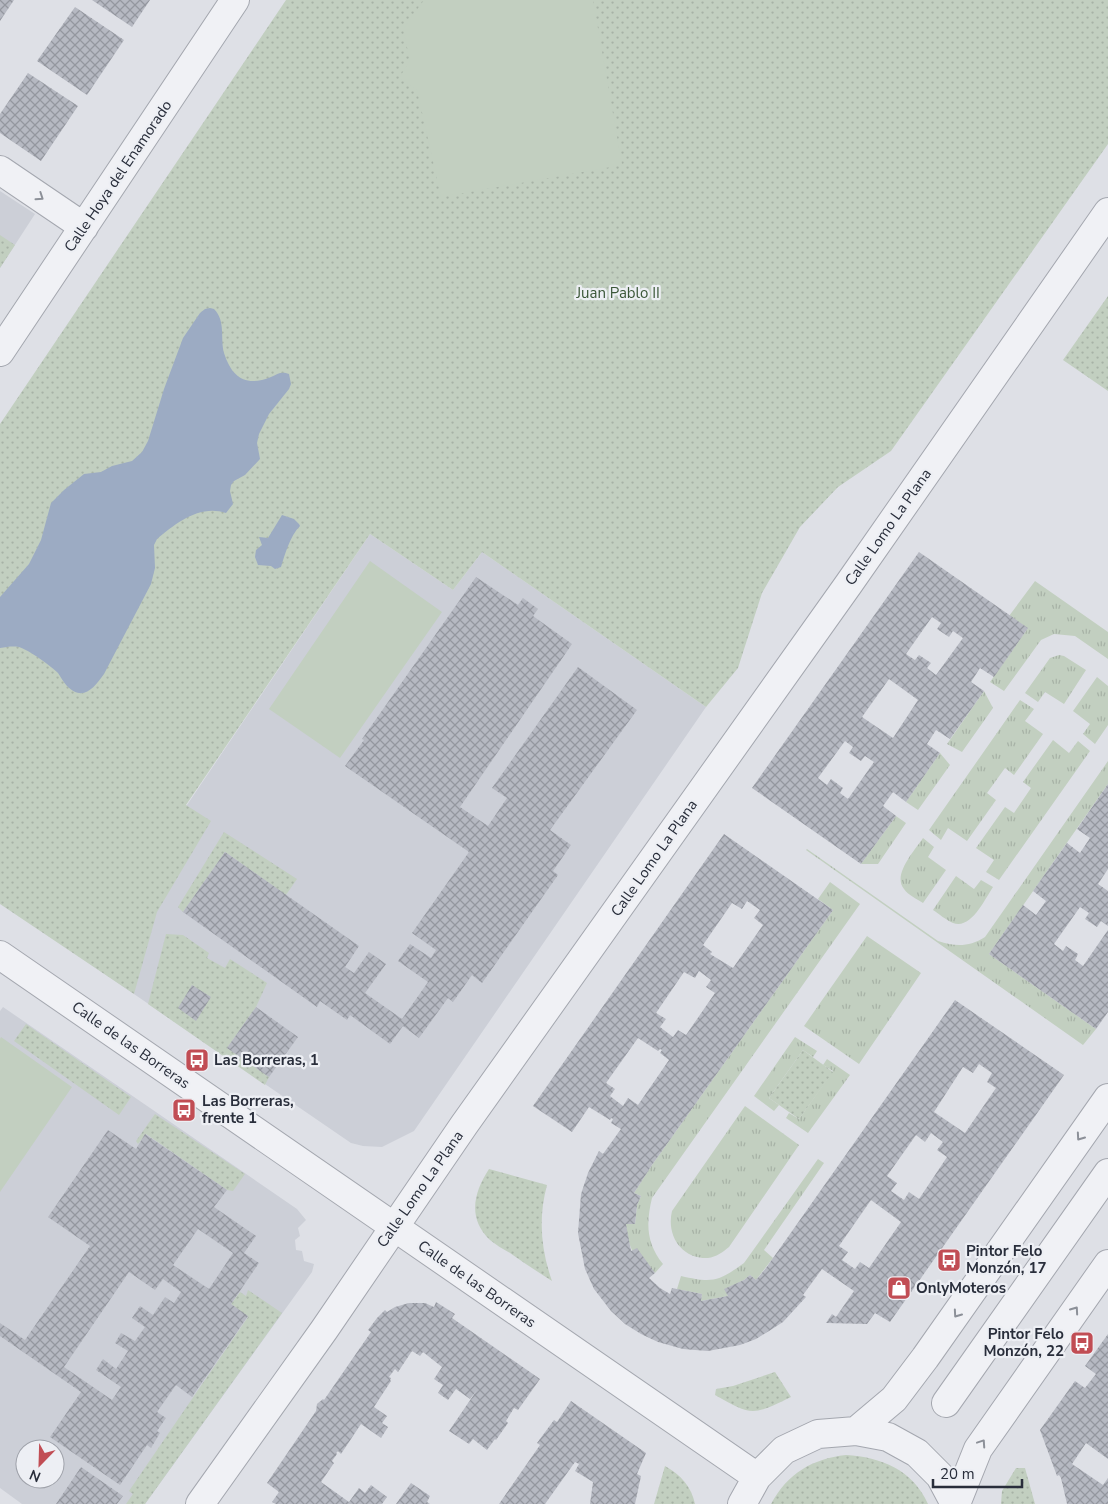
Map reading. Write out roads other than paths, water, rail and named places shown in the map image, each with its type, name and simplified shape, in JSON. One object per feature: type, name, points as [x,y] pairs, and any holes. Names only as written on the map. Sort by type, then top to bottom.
[{"type":"street","name":"Calle Hoya del Enamorado","points":[[0,352],[235,0]]},
{"type":"street","points":[[0,170],[84,227]]},
{"type":"street","name":"Calle Lomo La Plana","points":[[200,1504],[324,1330],[464,1125],[853,577],[1108,212]]},
{"type":"street","name":"Calle de las Borreras","points":[[0,955],[757,1477]]},
{"type":"street","points":[[856,1431],[894,1400],[1108,1098]]},
{"type":"street","points":[[946,1403],[1108,1173]]},
{"type":"street","points":[[956,1504],[978,1449],[1108,1264]]},
{"type":"street","points":[[742,1504],[757,1477],[784,1450],[818,1434],[856,1431],[888,1437],[917,1453],[940,1476],[956,1504]]},
{"type":"water","points":[[210,308],[214,309],[220,319],[224,353],[231,369],[236,374],[241,378],[254,381],[286,373],[289,374],[291,384],[269,414],[259,434],[257,443],[260,459],[245,475],[234,481],[231,485],[230,491],[233,504],[226,513],[207,511],[198,513],[180,521],[157,539],[154,545],[155,568],[151,584],[104,674],[88,691],[78,693],[64,683],[55,670],[28,651],[19,647],[0,648],[0,597],[29,564],[41,540],[51,503],[84,474],[101,472],[112,466],[132,461],[142,452],[148,441],[164,389],[183,338],[200,313]]},
{"type":"water","points":[[282,515],[294,519],[300,526],[291,540],[281,567],[275,569],[271,566],[258,565],[255,557],[256,550],[262,545],[259,537],[268,538]]},
{"type":"place","name":"Las Borreras, 1","points":[[197,1060]]},
{"type":"place","name":"Las Borreras, frente 1","points":[[184,1110]]},
{"type":"place","name":"Pintor Felo Monzón, 17","points":[[949,1260]]},
{"type":"place","name":"OnlyMoteros","points":[[899,1288]]},
{"type":"place","name":"Pintor Felo Monzón, 22","points":[[1082,1343]]},
{"type":"park label","name":"Juan Pablo II","points":[[618,293]]}]
